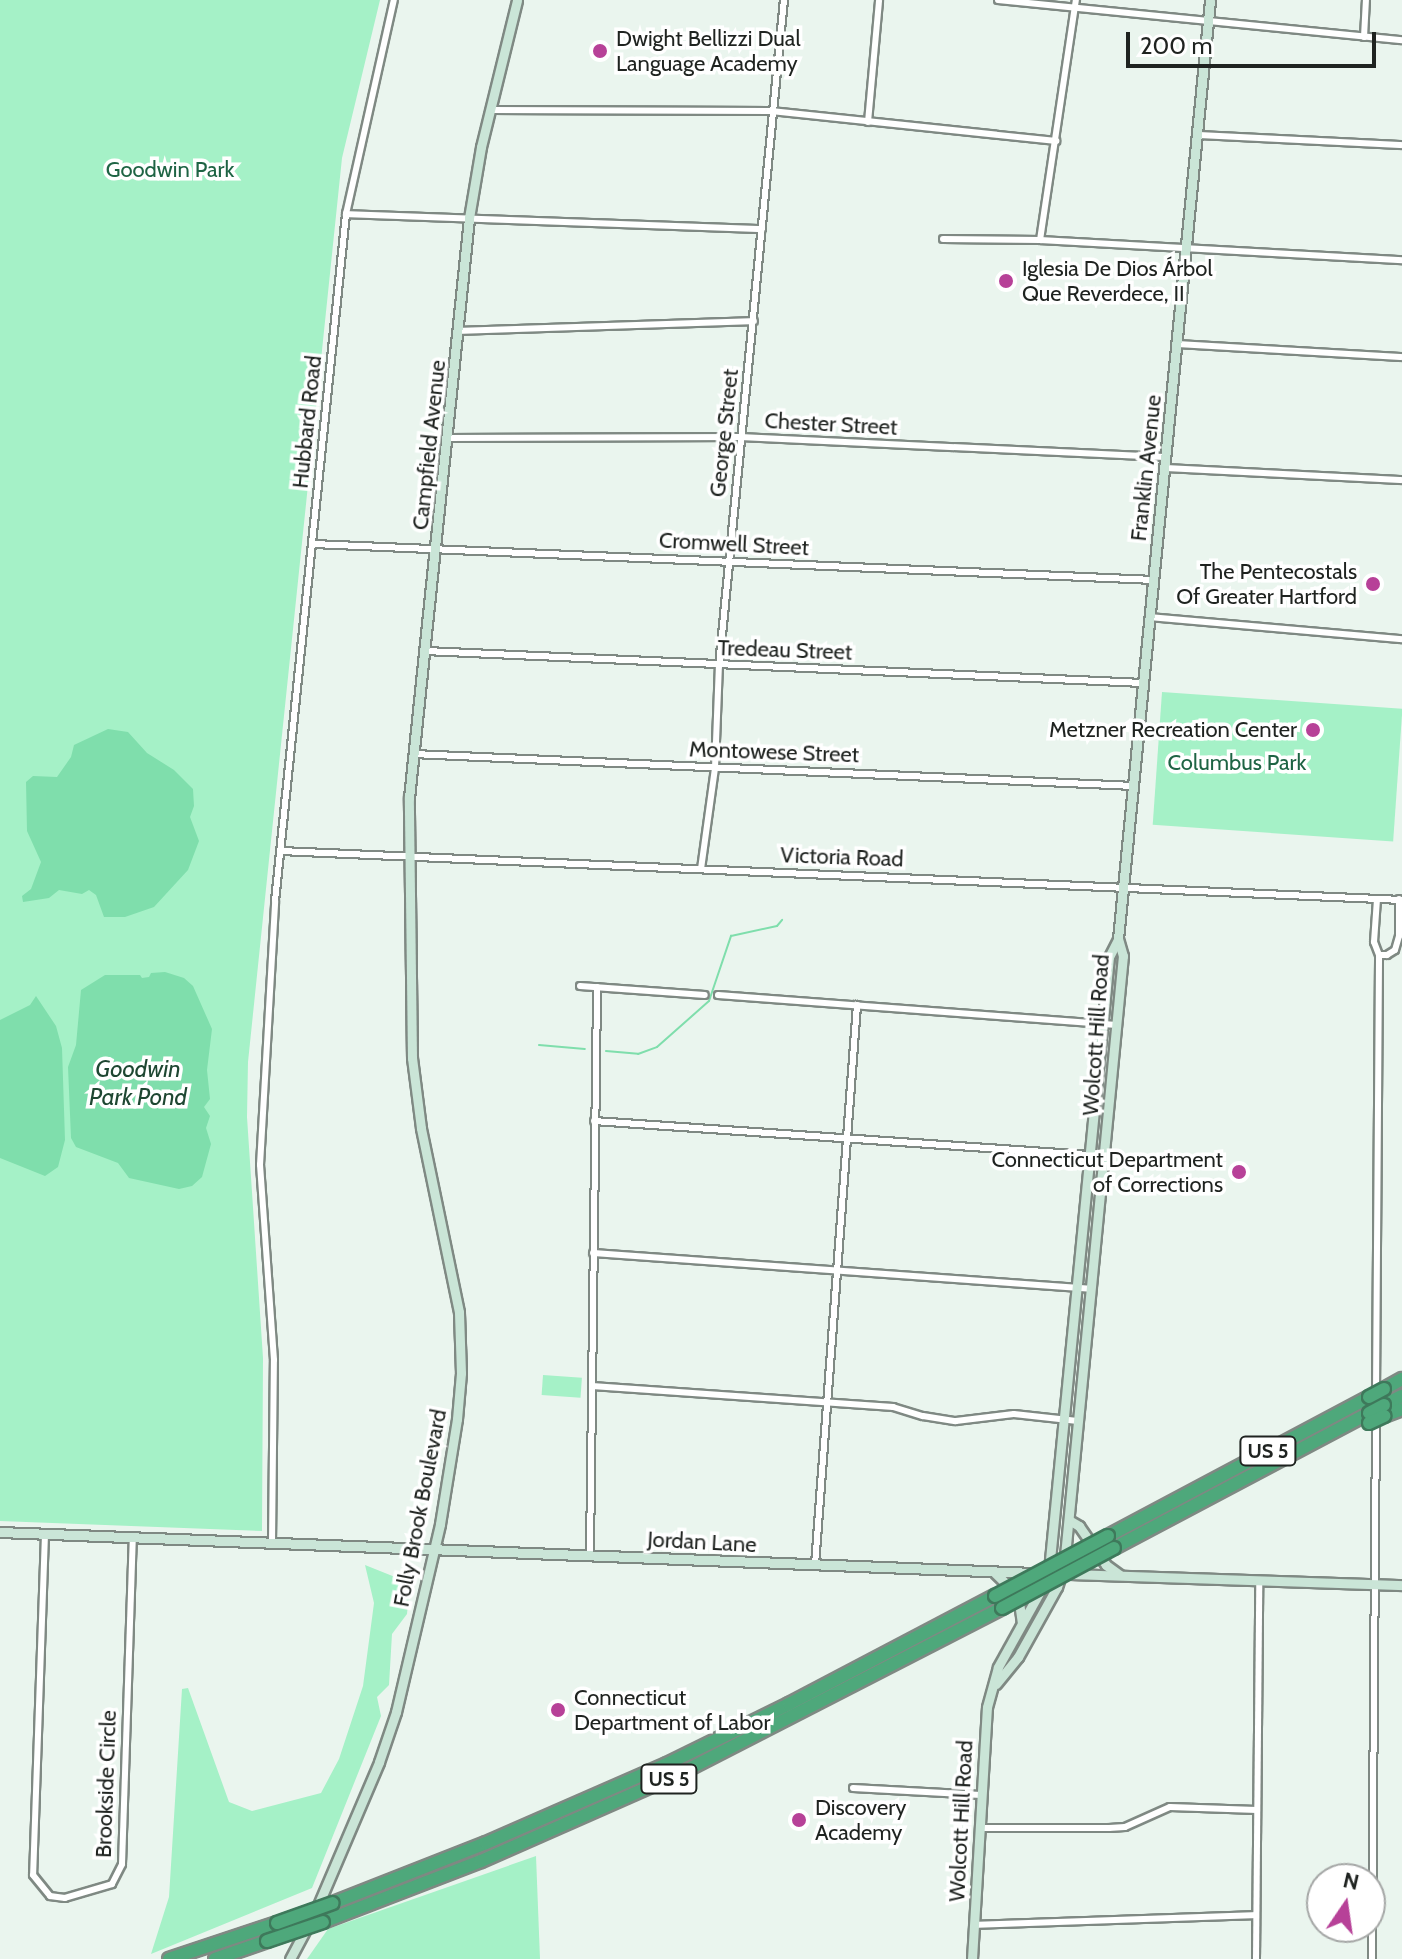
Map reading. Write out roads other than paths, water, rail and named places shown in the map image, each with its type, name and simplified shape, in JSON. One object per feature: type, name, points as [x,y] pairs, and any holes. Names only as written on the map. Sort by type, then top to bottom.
[{"type":"highway","name":"US 5","points":[[215,1959],[323,1922],[481,1861],[670,1778],[810,1710],[998,1602],[1402,1379]]},
{"type":"highway","name":"US 5","points":[[1111,1542],[1384,1411],[1402,1396]]},
{"type":"highway","points":[[1384,1411],[1402,1409]]},
{"type":"highway","name":"US 5","points":[[169,1959],[333,1903],[501,1837],[667,1764],[998,1602]]},
{"type":"main road","name":"Campfield Avenue","points":[[413,899],[410,855],[413,754],[469,218],[490,110],[517,0]]},
{"type":"main road","name":"Franklin Avenue","points":[[1118,939],[1210,0]]},
{"type":"main road","name":"Folly Brook Boulevard","points":[[290,1959],[328,1887],[387,1740],[434,1549],[453,1455],[461,1373],[459,1312],[421,1128],[413,1073],[410,1018],[413,899]]},
{"type":"main road","name":"Wolcott Hill Road","points":[[972,1959],[985,1719],[998,1667],[1048,1573],[1109,957],[1118,939]]},
{"type":"main road","name":"Wolcott Hill Road","points":[[994,1686],[1018,1657],[1062,1574],[1124,952],[1118,939]]},
{"type":"main road","points":[[1069,1520],[1079,1526],[1106,1565],[1123,1576]]},
{"type":"main road","name":"Jordan Lane","points":[[0,1532],[1402,1585]]},
{"type":"main road","points":[[992,1571],[1006,1580],[1018,1595],[1021,1625]]},
{"type":"main road","points":[[1007,1651],[1018,1657]]},
{"type":"street","name":"Hubbard Road","points":[[272,1543],[274,1360],[260,1165],[280,851],[346,214],[394,0]]},
{"type":"street","name":"George Street","points":[[701,869],[715,768],[719,666],[784,0]]},
{"type":"street","points":[[868,122],[879,0]]},
{"type":"street","points":[[998,0],[1076,4],[1208,23],[1402,40]]},
{"type":"street","points":[[1364,37],[1366,0]]},
{"type":"street","points":[[1040,240],[1076,4]]},
{"type":"street","points":[[490,110],[771,111],[1056,141]]},
{"type":"street","points":[[1197,135],[1402,145]]},
{"type":"street","points":[[346,214],[762,229]]},
{"type":"street","points":[[943,239],[1040,240],[1402,260]]},
{"type":"street","points":[[459,331],[754,321]]},
{"type":"street","points":[[1176,344],[1402,357]]},
{"type":"street","name":"Chester Street","points":[[447,438],[740,437],[1165,462],[1402,480]]},
{"type":"street","name":"Cromwell Street","points":[[313,544],[1153,580]]},
{"type":"street","points":[[1149,617],[1402,639]]},
{"type":"street","name":"Tredeau Street","points":[[425,651],[1143,683]]},
{"type":"street","name":"Montowese Street","points":[[413,754],[1133,786]]},
{"type":"street","name":"Victoria Road","points":[[280,851],[1401,900]]},
{"type":"street","points":[[1372,1959],[1379,955],[1374,942],[1377,899]]},
{"type":"street","points":[[1379,955],[1395,950],[1401,900]]},
{"type":"street","points":[[580,986],[705,995]]},
{"type":"street","points":[[590,1555],[597,987]]},
{"type":"street","points":[[718,995],[1117,1025]]},
{"type":"street","points":[[815,1565],[857,1005]]},
{"type":"street","points":[[594,1121],[1104,1156]]},
{"type":"street","points":[[593,1253],[1091,1289]]},
{"type":"street","points":[[592,1386],[827,1405],[893,1407],[956,1421],[1014,1414],[1078,1421]]},
{"type":"street","name":"Brookside Circle","points":[[45,1534],[33,1875],[50,1896],[65,1898],[112,1884],[122,1864],[133,1537]]},
{"type":"street","points":[[1256,1959],[1259,1581]]},
{"type":"street","points":[[853,1788],[981,1795]]},
{"type":"street","points":[[979,1828],[1125,1827],[1170,1807],[1257,1810]]},
{"type":"street","points":[[974,1925],[1256,1915]]},
{"type":"water","points":[[108,729],[128,732],[147,753],[174,770],[193,789],[194,806],[190,817],[199,841],[188,870],[154,907],[125,917],[104,917],[96,895],[89,890],[82,894],[59,890],[49,898],[23,902],[22,896],[31,889],[41,862],[27,831],[26,782],[33,776],[57,777],[71,757],[74,745]]},
{"type":"water","name":"Goodwin Park Pond","points":[[165,972],[184,978],[193,986],[212,1029],[207,1070],[210,1099],[204,1107],[210,1116],[206,1128],[211,1144],[202,1177],[192,1186],[179,1189],[129,1178],[118,1163],[76,1147],[71,1138],[68,1067],[76,1045],[81,990],[105,975],[140,975],[142,978],[149,977],[151,973]]},
{"type":"water","name":"Goodwin Park Pond","points":[[36,996],[56,1026],[62,1048],[65,1140],[58,1167],[45,1176],[0,1158],[0,1020],[30,1005]]},
{"type":"waterway","points":[[606,1051],[638,1054],[657,1047],[709,1001],[731,936],[777,926],[782,920]]},
{"type":"waterway","points":[[539,1045],[585,1049]]},
{"type":"place","name":"Dwight Bellizzi Dual Language Academy","points":[[600,51]]},
{"type":"place","name":"Iglesia De Dios Árbol Que Reverdece, II","points":[[1006,281]]},
{"type":"place","name":"The Pentecostals Of Greater Hartford","points":[[1373,584]]},
{"type":"place","name":"Metzner Recreation Center","points":[[1313,730]]},
{"type":"place","name":"Connecticut Department of Corrections","points":[[1239,1172]]},
{"type":"place","name":"Connecticut Department of Labor","points":[[558,1710]]},
{"type":"place","name":"Discovery Academy","points":[[799,1820]]},
{"type":"park label","name":"Goodwin Park","points":[[170,170]]},
{"type":"park label","name":"Columbus Park","points":[[1237,763]]}]
